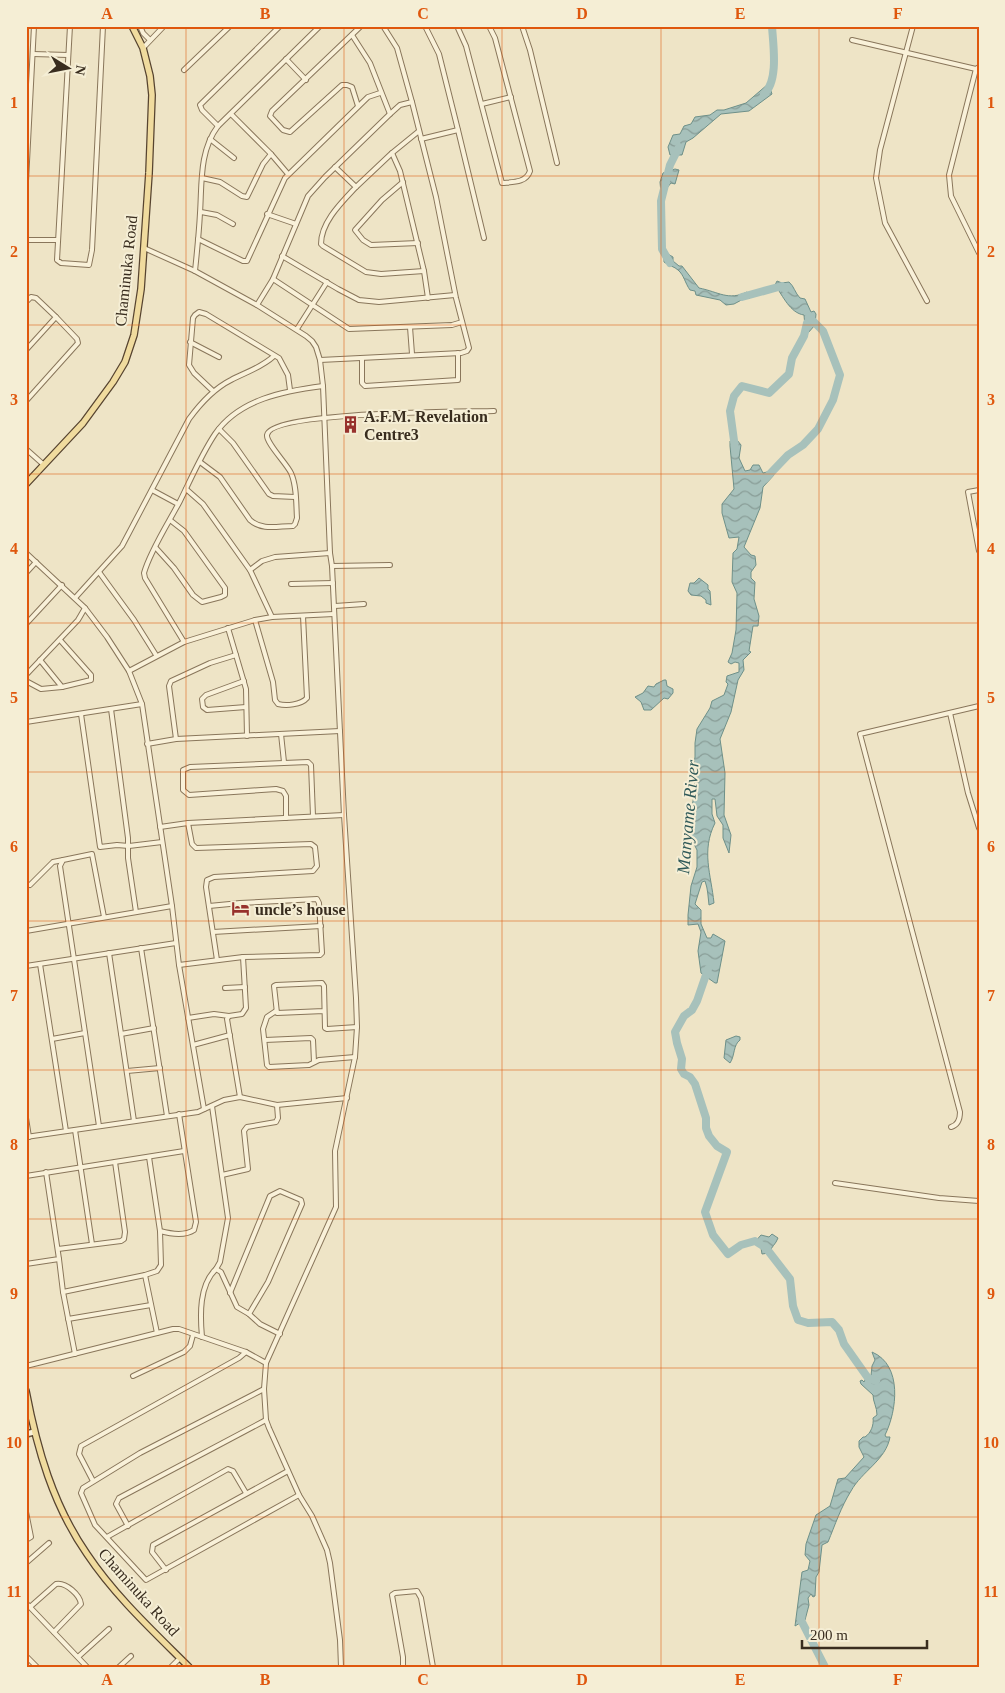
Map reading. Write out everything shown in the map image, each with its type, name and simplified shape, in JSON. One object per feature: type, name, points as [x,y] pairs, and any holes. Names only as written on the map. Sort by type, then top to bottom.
[{"type":"main road","name":"Chaminuka Road","points":[[26,484],[83,423],[113,382],[125,362],[134,336],[139,312],[144,248],[152,95],[150,76],[143,48],[132,26]]},
{"type":"main road","name":"Chaminuka Road","points":[[26,1392],[42,1460],[56,1497],[86,1553],[115,1590],[189,1667]]},
{"type":"street","points":[[26,181],[34,26]]},
{"type":"street","points":[[70,26],[57,260],[60,263],[89,265],[92,250],[103,26]]},
{"type":"street","points":[[140,26],[150,40]]},
{"type":"street","points":[[143,48],[164,26]]},
{"type":"street","points":[[184,70],[230,26]]},
{"type":"street","points":[[218,126],[202,110],[200,105],[280,26]]},
{"type":"street","points":[[195,271],[201,212],[202,178],[210,139],[218,126],[320,26]]},
{"type":"street","points":[[358,106],[352,87],[347,85],[342,86],[294,129],[287,132],[272,119],[270,113],[361,26]]},
{"type":"street","points":[[320,360],[458,353],[465,352],[469,348],[436,198],[412,102],[397,48],[383,26]]},
{"type":"street","points":[[425,26],[439,54],[484,238]]},
{"type":"street","points":[[457,26],[466,46],[502,184],[522,181],[530,171],[495,38],[489,26]]},
{"type":"street","points":[[522,26],[530,50],[557,163]]},
{"type":"street","points":[[913,26],[880,150],[876,178],[885,223],[927,301]]},
{"type":"street","points":[[352,35],[370,63],[380,93],[390,114]]},
{"type":"street","points":[[852,40],[977,68],[949,175],[951,196],[979,253]]},
{"type":"street","points":[[33,54],[68,55]]},
{"type":"street","points":[[286,59],[306,80]]},
{"type":"street","points":[[198,238],[243,262],[246,261],[267,214],[288,174],[368,97],[380,93]]},
{"type":"street","points":[[482,104],[511,97]]},
{"type":"street","points":[[257,305],[273,279],[308,196],[390,114],[400,105],[412,102]]},
{"type":"street","points":[[231,114],[288,174]]},
{"type":"street","points":[[421,138],[458,130]]},
{"type":"street","points":[[419,131],[392,153],[335,209],[321,244],[366,272],[377,274],[424,271]]},
{"type":"street","points":[[210,139],[234,158]]},
{"type":"street","points":[[392,153],[403,182],[418,243],[428,298]]},
{"type":"street","points":[[202,178],[220,182],[242,196],[247,197],[263,164],[271,154]]},
{"type":"street","points":[[335,167],[356,187]]},
{"type":"street","points":[[403,182],[366,215],[356,227],[356,232],[363,240],[371,244],[418,243]]},
{"type":"street","points":[[201,212],[217,215],[233,224]]},
{"type":"street","points":[[267,214],[296,224]]},
{"type":"street","points":[[26,240],[58,240]]},
{"type":"street","points":[[144,248],[195,271],[296,329],[312,341],[320,360],[357,1027],[355,1057],[335,1151],[336,1207],[266,1363],[264,1388],[266,1420],[299,1495],[312,1516],[328,1557],[340,1640],[341,1667]]},
{"type":"street","points":[[282,256],[351,296],[364,301],[379,302],[456,295]]},
{"type":"street","points":[[273,279],[349,329],[452,325],[462,322]]},
{"type":"street","points":[[296,329],[326,282]]},
{"type":"street","points":[[26,302],[31,297],[36,298],[77,339],[78,343],[26,401]]},
{"type":"street","points":[[213,391],[194,373],[189,365],[194,315],[202,312],[282,361],[288,375],[290,390]]},
{"type":"street","points":[[26,350],[56,317]]},
{"type":"street","points":[[410,327],[412,354]]},
{"type":"street","points":[[190,342],[219,357]]},
{"type":"street","points":[[362,358],[362,383],[365,386],[458,380],[458,353]]},
{"type":"street","points":[[75,598],[122,546],[189,419],[213,391],[230,380],[260,367],[274,356]]},
{"type":"street","points":[[184,642],[144,575],[144,570],[200,462],[219,429],[244,408],[266,397],[290,390],[322,386]]},
{"type":"street","points":[[200,462],[216,473],[250,520],[260,527],[296,524],[295,497],[291,474],[270,443],[268,432],[271,428],[290,422],[358,415],[494,411]]},
{"type":"street","points":[[219,429],[233,443],[269,494],[273,496],[295,497]]},
{"type":"street","points":[[26,449],[44,465]]},
{"type":"street","points":[[186,489],[202,504],[250,570],[272,617]]},
{"type":"street","points":[[152,490],[178,504]]},
{"type":"street","points":[[979,490],[968,492],[979,551]]},
{"type":"street","points":[[156,548],[198,600],[204,603],[225,595],[225,588],[184,531],[170,520]]},
{"type":"street","points":[[26,553],[85,608],[129,671],[142,704],[179,965],[204,1109]]},
{"type":"street","points":[[250,570],[262,561],[274,557],[330,553]]},
{"type":"street","points":[[26,573],[36,562]]},
{"type":"street","points":[[332,566],[390,565]]},
{"type":"street","points":[[99,572],[134,620],[156,655]]},
{"type":"street","points":[[291,584],[333,583]]},
{"type":"street","points":[[26,624],[62,585]]},
{"type":"street","points":[[334,606],[364,604]]},
{"type":"street","points":[[26,675],[78,620],[85,608]]},
{"type":"street","points":[[129,671],[156,655],[184,642],[255,620],[272,617],[334,614]]},
{"type":"street","points":[[255,620],[273,682],[275,700],[278,704],[285,705],[302,702],[307,698],[303,616]]},
{"type":"street","points":[[228,628],[244,681],[247,736]]},
{"type":"street","points":[[26,681],[41,689],[62,687],[91,680],[91,675],[60,640]]},
{"type":"street","points":[[176,740],[169,686],[171,681],[210,663],[236,655]]},
{"type":"street","points":[[40,660],[62,687]]},
{"type":"street","points":[[244,681],[206,695],[202,702],[203,707],[207,710],[246,707]]},
{"type":"street","points":[[26,722],[142,704]]},
{"type":"street","points":[[951,1127],[958,1121],[960,1112],[860,734],[979,706]]},
{"type":"street","points":[[111,709],[136,912]]},
{"type":"street","points":[[950,713],[968,793],[979,828]]},
{"type":"street","points":[[81,714],[100,847],[162,842]]},
{"type":"street","points":[[147,744],[176,740],[340,732]]},
{"type":"street","points":[[282,734],[284,762]]},
{"type":"street","points":[[286,818],[286,796],[283,791],[276,789],[189,795],[183,790],[183,770],[190,767],[305,761],[311,765],[313,816]]},
{"type":"street","points":[[160,827],[188,823],[344,815]]},
{"type":"street","points":[[188,823],[192,844],[196,848],[311,844],[315,847],[317,866],[313,871],[210,878],[206,883],[217,960]]},
{"type":"street","points":[[30,885],[53,862],[92,854],[104,917]]},
{"type":"street","points":[[63,860],[60,866],[99,1126]]},
{"type":"street","points":[[179,965],[243,957],[320,954],[322,950],[319,902],[317,899],[209,906]]},
{"type":"street","points":[[26,931],[172,906]]},
{"type":"street","points":[[213,932],[321,926]]},
{"type":"street","points":[[26,966],[176,943]]},
{"type":"street","points":[[141,948],[167,1116]]},
{"type":"street","points":[[109,953],[134,1121]]},
{"type":"street","points":[[188,1018],[214,1014],[229,1016],[245,1012],[243,957]]},
{"type":"street","points":[[40,964],[66,1131]]},
{"type":"street","points":[[276,1011],[274,988],[276,985],[321,983],[324,986],[325,1028],[357,1027]]},
{"type":"street","points":[[225,988],[245,987]]},
{"type":"street","points":[[324,1011],[278,1013],[276,1011],[270,1013],[264,1021],[263,1028],[267,1066],[309,1066],[320,1060],[355,1057]]},
{"type":"street","points":[[229,1016],[230,1035],[240,1097]]},
{"type":"street","points":[[121,1034],[154,1028]]},
{"type":"street","points":[[52,1039],[86,1033]]},
{"type":"street","points":[[193,1044],[230,1035]]},
{"type":"street","points":[[265,1040],[311,1038],[313,1040],[314,1062]]},
{"type":"street","points":[[127,1072],[160,1068]]},
{"type":"street","points":[[26,1118],[28,1137],[198,1112],[224,1100],[240,1097],[277,1105],[347,1098]]},
{"type":"street","points":[[222,1175],[248,1169],[244,1131],[247,1128],[276,1122],[278,1118],[277,1105]]},
{"type":"street","points":[[202,1337],[200,1315],[202,1302],[209,1276],[220,1262],[224,1235],[228,1223],[212,1106]]},
{"type":"street","points":[[160,1231],[173,1234],[191,1232],[196,1227],[179,1114]]},
{"type":"street","points":[[75,1130],[92,1244]]},
{"type":"street","points":[[26,1176],[184,1151]]},
{"type":"street","points":[[63,1292],[145,1275],[157,1271],[160,1267],[160,1231],[149,1157]]},
{"type":"street","points":[[58,1249],[121,1241],[125,1236],[115,1162]]},
{"type":"street","points":[[46,1172],[63,1292],[75,1354]]},
{"type":"street","points":[[835,1183],[939,1198],[979,1201]]},
{"type":"street","points":[[230,1293],[270,1196],[280,1191],[300,1199],[302,1204],[268,1282],[249,1314]]},
{"type":"street","points":[[26,1264],[59,1259]]},
{"type":"street","points":[[216,1269],[220,1272],[237,1307],[249,1314],[260,1324],[280,1334]]},
{"type":"street","points":[[145,1275],[157,1333]]},
{"type":"street","points":[[68,1319],[151,1304]]},
{"type":"street","points":[[26,1366],[176,1329],[246,1352],[266,1363]]},
{"type":"street","points":[[133,1376],[184,1352],[190,1346],[193,1335]]},
{"type":"street","points":[[93,1481],[79,1454],[81,1446],[239,1358],[246,1352]]},
{"type":"street","points":[[264,1388],[140,1453],[93,1481],[83,1488],[81,1494],[91,1518],[146,1580],[299,1495]]},
{"type":"street","points":[[128,1526],[116,1504],[119,1498],[266,1420]]},
{"type":"street","points":[[26,1434],[34,1432]]},
{"type":"street","points":[[107,1537],[228,1469],[234,1471],[246,1493]]},
{"type":"street","points":[[166,1570],[152,1552],[153,1546],[288,1471]]},
{"type":"street","points":[[26,1512],[32,1532],[31,1537],[26,1540]]},
{"type":"street","points":[[26,1563],[49,1543]]},
{"type":"street","points":[[30,1607],[56,1584],[62,1583],[81,1600],[81,1604],[54,1632]]},
{"type":"street","points":[[403,1667],[392,1595],[413,1590],[417,1591],[421,1598],[433,1667]]},
{"type":"street","points":[[26,1603],[87,1667]]},
{"type":"street","points":[[78,1657],[109,1629]]},
{"type":"street","points":[[26,1656],[37,1667]]},
{"type":"street","points":[[119,1667],[131,1656]]},
{"type":"street","points":[[171,1667],[180,1658]]},
{"type":"water","points":[[767,85],[772,94],[749,111],[721,114],[686,142],[682,155],[670,155],[668,147],[673,135],[680,134],[684,126],[691,124],[695,117],[710,115],[717,110],[724,110],[746,103]]},
{"type":"water","points":[[675,169],[679,170],[675,184],[671,183],[664,195],[661,193],[660,182],[663,173]]},
{"type":"water","points":[[668,254],[673,257],[673,261],[682,266],[699,288],[729,296],[747,292],[752,296],[749,299],[747,297],[734,304],[726,305],[720,300],[696,295],[695,291],[690,290],[680,272],[664,262],[664,255]]},
{"type":"water","points":[[777,281],[782,283],[789,282],[800,298],[805,299],[811,312],[814,311],[816,314],[815,325],[808,333],[804,332],[804,315],[799,314],[787,303],[775,285]]},
{"type":"water","points":[[737,440],[741,445],[739,458],[745,471],[750,470],[753,465],[759,465],[763,473],[771,471],[774,475],[763,487],[760,508],[744,547],[751,555],[755,556],[756,565],[751,572],[751,578],[755,582],[754,599],[759,616],[758,626],[753,626],[749,651],[751,652],[743,660],[744,670],[738,680],[731,712],[720,739],[725,773],[724,815],[731,835],[729,853],[723,838],[723,825],[717,816],[715,799],[712,799],[712,814],[715,823],[709,843],[708,863],[714,903],[709,905],[705,881],[702,882],[695,904],[701,910],[701,924],[707,938],[711,938],[713,934],[725,941],[717,983],[715,983],[701,973],[698,951],[701,932],[698,924],[688,925],[691,886],[697,867],[697,850],[690,836],[689,825],[695,789],[693,769],[697,729],[710,708],[712,701],[724,695],[728,684],[726,682],[727,676],[739,672],[739,663],[731,664],[728,662],[732,653],[736,630],[737,593],[732,582],[733,553],[737,549],[739,537],[729,538],[722,513],[722,504],[734,489],[730,441]]},
{"type":"water","points":[[699,578],[708,585],[711,605],[706,603],[706,600],[701,596],[691,595],[688,591],[690,583],[694,583]]},
{"type":"water","points":[[666,680],[667,686],[673,689],[673,693],[668,699],[664,698],[651,710],[644,710],[641,702],[635,697],[643,693],[648,686],[654,687]]},
{"type":"water","points":[[736,1036],[740,1037],[740,1040],[736,1045],[730,1063],[724,1058],[726,1040]]},
{"type":"water","points":[[772,1234],[778,1238],[777,1240],[769,1253],[762,1254],[761,1248],[754,1243],[761,1235],[769,1237]]},
{"type":"water","points":[[872,1352],[882,1358],[889,1367],[895,1389],[892,1414],[885,1435],[890,1437],[888,1445],[879,1459],[861,1477],[851,1491],[828,1542],[822,1545],[819,1572],[816,1577],[815,1596],[813,1597],[811,1594],[808,1598],[809,1605],[805,1620],[795,1626],[802,1572],[808,1570],[810,1561],[805,1555],[806,1544],[816,1515],[830,1506],[838,1479],[845,1478],[864,1457],[859,1447],[859,1441],[869,1433],[873,1418],[877,1415],[873,1395],[860,1381],[864,1382],[866,1378],[871,1376],[875,1360]]},
{"type":"waterway","name":"Manyame River","points":[[764,94],[769,88],[773,72],[772,26]]},
{"type":"waterway","name":"Manyame River","points":[[670,263],[662,249],[661,201],[670,165],[679,147]]},
{"type":"waterway","name":"Manyame River","points":[[742,297],[782,286],[785,289]]},
{"type":"waterway","points":[[765,479],[788,455],[803,445],[818,429],[833,400],[840,375],[823,331],[809,317]]},
{"type":"waterway","name":"Manyame River","points":[[735,448],[730,411],[734,396],[742,386],[769,393],[789,374],[792,358],[804,336],[807,323]]},
{"type":"waterway","name":"Manyame River","points":[[708,969],[697,1001],[692,1010],[684,1016],[675,1032],[682,1059],[681,1069],[695,1084],[706,1118],[706,1128],[709,1136],[717,1146],[727,1152],[705,1212],[713,1235],[728,1254],[741,1245],[755,1241],[766,1248],[790,1279],[793,1306],[798,1320],[808,1323],[832,1322],[839,1330],[844,1344],[868,1378],[876,1381]]},
{"type":"waterway","name":"Manyame River","points":[[802,1612],[801,1620],[825,1667]]},
{"type":"place","name":"A.F.M. Revelation Centre3","points":[[350,425]]},
{"type":"place","name":"uncle’s house","points":[[241,909]]}]
